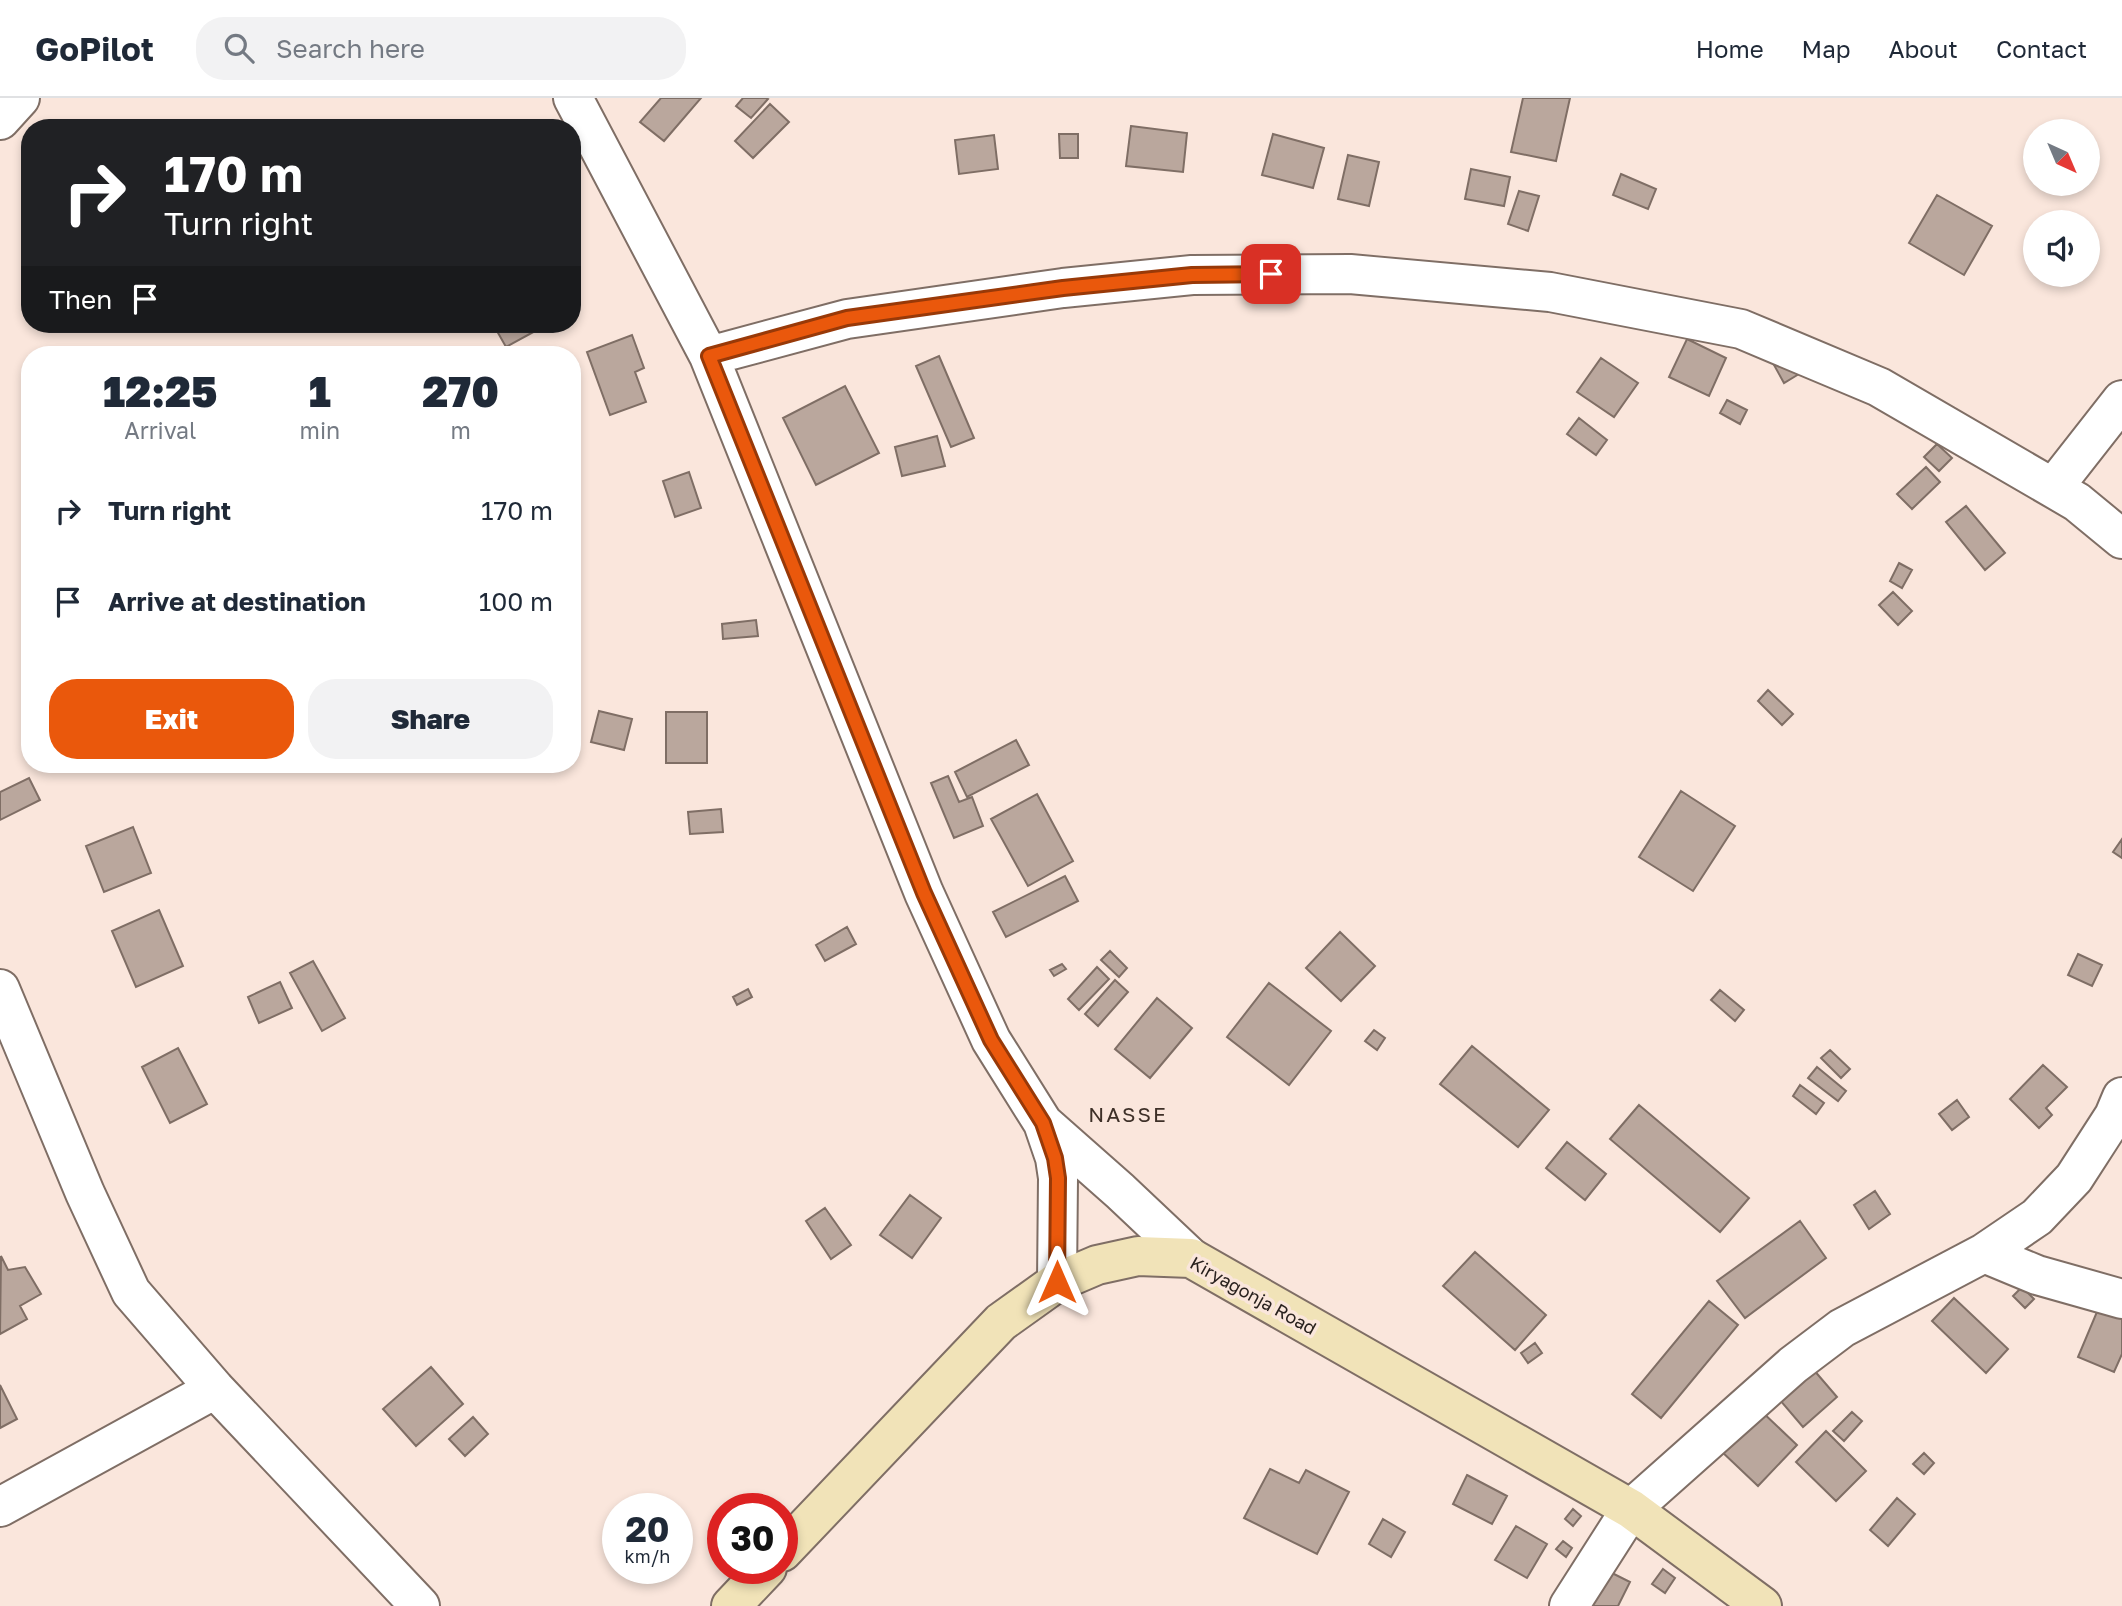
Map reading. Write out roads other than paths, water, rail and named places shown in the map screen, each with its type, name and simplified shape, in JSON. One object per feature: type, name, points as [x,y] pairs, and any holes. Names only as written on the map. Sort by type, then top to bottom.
[{"type":"street","points":[[0,120],[20,98]]},
{"type":"street","points":[[573,98],[709,356],[924,893],[991,1040],[1043,1123],[1055,1158],[1058,1178],[1057,1282]]},
{"type":"street","points":[[709,356],[847,318],[1063,288],[1192,275],[1350,274],[1550,292],[1741,329],[1879,387],[2077,502],[2122,539]]},
{"type":"street","points":[[2053,488],[2122,400]]},
{"type":"street","points":[[0,989],[85,1193],[131,1292],[215,1389],[420,1606]]},
{"type":"street","points":[[1569,1606],[1631,1509],[1793,1365],[1842,1328],[1984,1253],[2037,1217],[2074,1178],[2114,1116],[2122,1097]]},
{"type":"street","points":[[1043,1123],[1191,1258]]},
{"type":"street","points":[[1984,1253],[2037,1275],[2122,1299]]},
{"type":"street","name":"Kiryagonja Road","points":[[798,1535],[1001,1322],[1057,1282],[1097,1265],[1138,1256],[1191,1258],[1631,1509],[1762,1606]]},
{"type":"street","points":[[0,1507],[215,1389]]},
{"type":"street","points":[[730,1606],[751,1584]]},
{"type":"district","name":"NASSE","points":[[1128,1115]]}]
